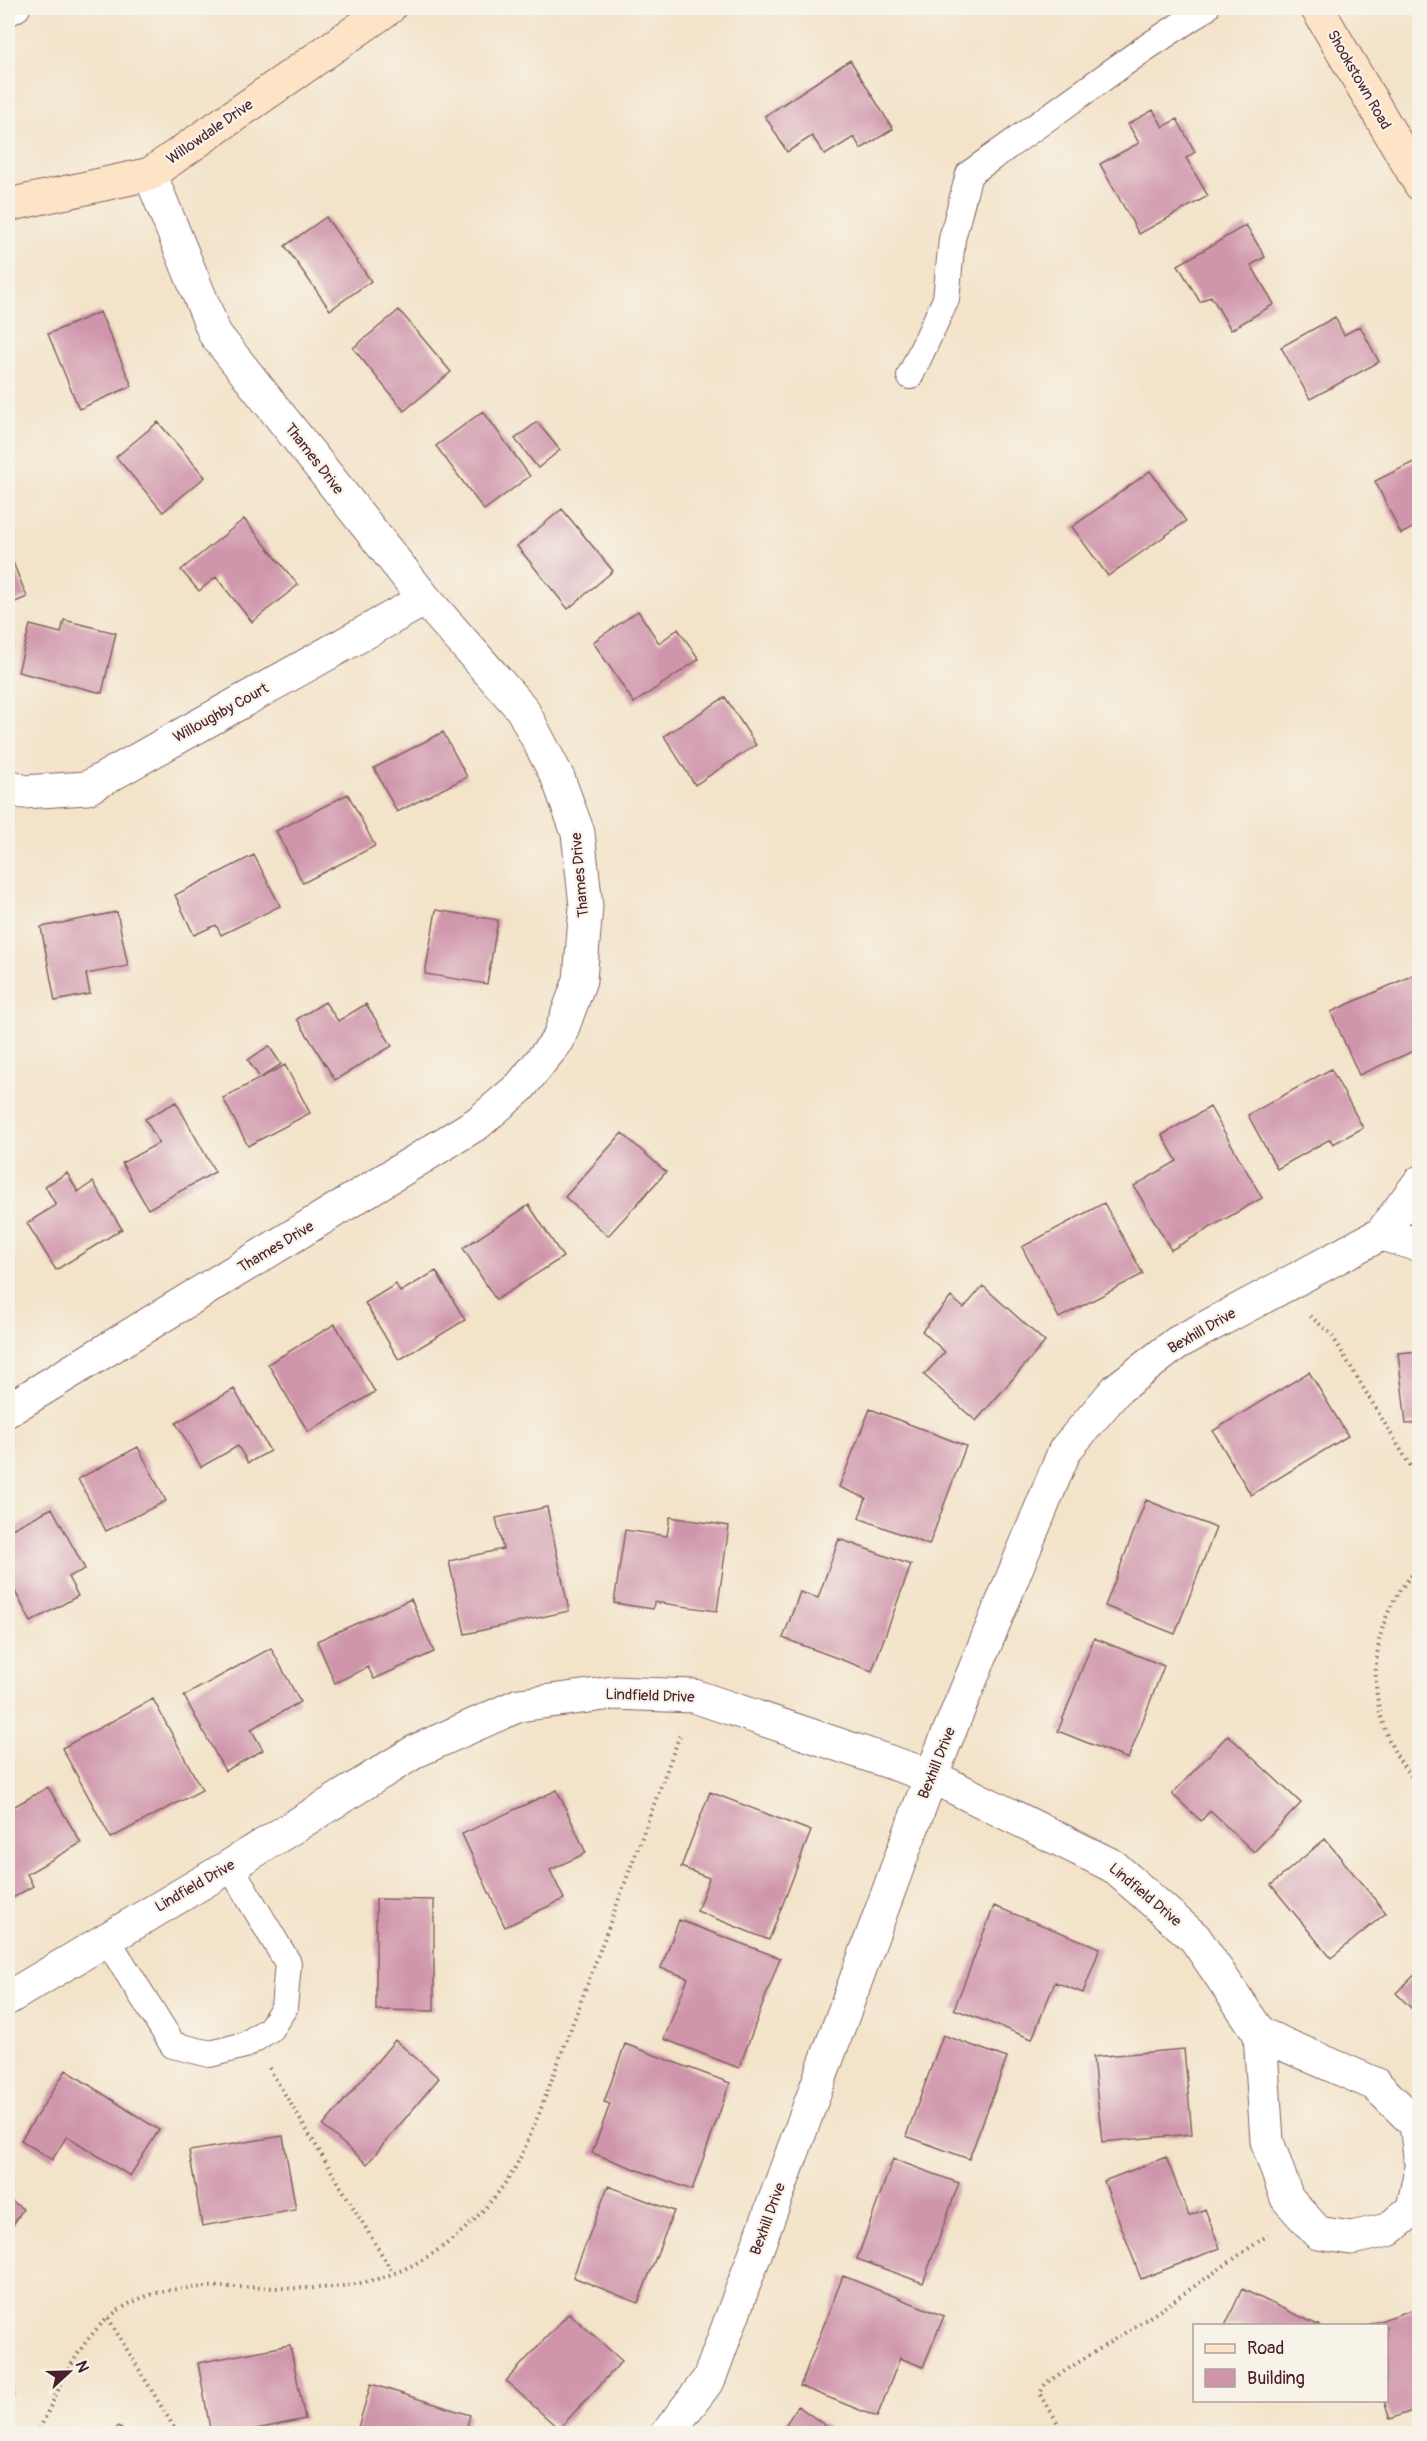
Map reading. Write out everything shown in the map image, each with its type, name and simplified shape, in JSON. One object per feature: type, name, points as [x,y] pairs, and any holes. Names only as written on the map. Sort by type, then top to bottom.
[{"type":"street","name":"Willowdale Drive","points":[[8,205],[150,174],[389,8]]},
{"type":"street","name":"Shookstown Road","points":[[1317,8],[1419,184]]},
{"type":"street","name":"Thames Drive","points":[[8,1410],[478,1123],[520,1087],[558,1040],[580,980],[586,906],[578,833],[558,778],[522,709],[425,599],[215,334],[150,174]]},
{"type":"street","name":"Willoughby Court","points":[[8,784],[23,792],[87,788],[425,599]]},
{"type":"street","name":"Bexhill Drive","points":[[667,2433],[709,2379],[931,1776],[1065,1450],[1117,1389],[1177,1343],[1381,1234],[1419,1182]]},
{"type":"street","points":[[1381,1234],[1419,1245]]},
{"type":"street","name":"Lindfield Drive","points":[[8,1998],[230,1866],[416,1751],[519,1705],[613,1693],[694,1696],[931,1776],[1113,1866],[1196,1938],[1260,2034],[1267,2141],[1287,2198],[1318,2232],[1351,2238],[1388,2230],[1413,2209],[1419,2174]]},
{"type":"street","points":[[1260,2034],[1375,2084],[1416,2124],[1419,2156]]},
{"type":"lane","points":[[8,13],[17,8]]},
{"type":"lane","points":[[910,376],[946,299],[952,239],[969,174],[1141,51],[1206,8]]},
{"type":"lane","points":[[106,1938],[173,2045],[210,2054],[245,2045],[270,2029],[284,2008],[288,1963],[230,1866]]},
{"type":"path","points":[[1278,1289],[1331,1334],[1419,1482]]},
{"type":"path","points":[[1419,1567],[1410,1576],[1382,1626],[1374,1679],[1386,1735],[1409,1775],[1419,1785]]},
{"type":"path","points":[[37,2433],[73,2363],[108,2318],[144,2296],[176,2288],[324,2288],[375,2280],[423,2260],[455,2240],[477,2219],[511,2174],[539,2114],[694,1696]]},
{"type":"path","points":[[252,2040],[393,2273]]},
{"type":"path","points":[[1070,2433],[1060,2427],[1040,2393],[1046,2383],[1159,2311],[1301,2214]]},
{"type":"path","points":[[108,2318],[178,2433]]},
{"type":"building","points":[[850,60],[893,129],[861,149],[854,137],[825,155],[812,136],[787,152],[765,116]]},
{"type":"building","points":[[1153,110],[1163,127],[1177,119],[1195,152],[1186,158],[1208,196],[1139,234],[1100,164],[1139,143],[1128,124]]},
{"type":"building","points":[[326,217],[371,281],[330,310],[285,246]]},
{"type":"building","points":[[1246,225],[1265,257],[1251,265],[1274,304],[1231,330],[1211,296],[1200,302],[1178,265]]},
{"type":"building","points":[[399,310],[451,372],[404,411],[353,348]]},
{"type":"building","points":[[100,312],[132,386],[79,409],[48,334]]},
{"type":"building","points":[[1335,317],[1344,335],[1360,326],[1379,362],[1310,399],[1281,347]]},
{"type":"building","points":[[483,411],[530,476],[484,510],[436,446]]},
{"type":"building","points":[[158,422],[205,477],[163,512],[116,457]]},
{"type":"building","points":[[537,422],[560,450],[538,468],[515,439]]},
{"type":"building","points":[[1420,459],[1420,524],[1401,534],[1375,481]]},
{"type":"building","points":[[1150,471],[1186,521],[1108,576],[1072,527]]},
{"type":"building","points":[[562,509],[613,571],[568,609],[517,546]]},
{"type":"building","points":[[244,519],[298,585],[252,622],[216,577],[199,591],[181,570]]},
{"type":"building","points":[[8,550],[27,597],[8,605]]},
{"type":"building","points":[[638,611],[659,643],[678,629],[699,659],[634,703],[593,642]]},
{"type":"building","points":[[64,620],[116,633],[102,693],[18,672],[30,625],[61,633]]},
{"type":"building","points":[[725,697],[756,745],[695,785],[664,736]]},
{"type":"building","points":[[443,732],[467,777],[397,812],[374,768]]},
{"type":"building","points":[[348,794],[375,846],[303,883],[276,831]]},
{"type":"building","points":[[254,855],[280,906],[221,935],[216,925],[194,935],[175,895]]},
{"type":"building","points":[[436,910],[498,920],[487,984],[425,974]]},
{"type":"building","points":[[117,912],[128,966],[86,974],[90,994],[55,1001],[41,927]]},
{"type":"building","points":[[1420,972],[1420,1053],[1418,1049],[1359,1075],[1331,1012]]},
{"type":"building","points":[[325,1002],[338,1021],[366,1004],[392,1046],[335,1080],[297,1019]]},
{"type":"building","points":[[269,1046],[281,1064],[260,1078],[248,1060]]},
{"type":"building","points":[[285,1065],[310,1113],[248,1146],[223,1098]]},
{"type":"building","points":[[1331,1069],[1363,1128],[1333,1144],[1330,1139],[1277,1169],[1248,1115]]},
{"type":"building","points":[[176,1102],[215,1172],[148,1209],[122,1163],[159,1143],[145,1119]]},
{"type":"building","points":[[1210,1107],[1262,1198],[1171,1250],[1134,1186],[1177,1161],[1162,1135]]},
{"type":"building","points":[[622,1133],[666,1172],[608,1236],[565,1197]]},
{"type":"building","points":[[67,1173],[78,1192],[93,1182],[122,1229],[56,1270],[27,1223],[56,1205],[45,1186]]},
{"type":"building","points":[[1104,1203],[1143,1274],[1059,1318],[1022,1247]]},
{"type":"building","points":[[529,1205],[563,1257],[496,1300],[463,1248]]},
{"type":"building","points":[[8,1271],[16,1286],[8,1291]]},
{"type":"building","points":[[436,1271],[465,1320],[399,1360],[365,1303],[396,1284],[400,1292]]},
{"type":"building","points":[[983,1286],[1045,1342],[976,1421],[924,1375],[945,1352],[922,1331],[951,1297],[964,1308]]},
{"type":"building","points":[[335,1324],[375,1392],[308,1432],[268,1364]]},
{"type":"building","points":[[1420,1351],[1420,1423],[1406,1424],[1398,1353]]},
{"type":"building","points":[[1309,1372],[1348,1436],[1251,1495],[1213,1431]]},
{"type":"building","points":[[234,1389],[270,1451],[248,1463],[238,1446],[201,1467],[176,1423]]},
{"type":"building","points":[[870,1409],[966,1446],[929,1545],[859,1518],[866,1498],[839,1487]]},
{"type":"building","points":[[138,1447],[166,1501],[106,1531],[78,1479]]},
{"type":"building","points":[[1146,1500],[1216,1528],[1175,1634],[1105,1606]]},
{"type":"building","points":[[547,1507],[569,1611],[465,1634],[449,1561],[503,1549],[496,1518]]},
{"type":"building","points":[[52,1508],[85,1569],[68,1577],[78,1596],[31,1622],[8,1578],[8,1531]]},
{"type":"building","points":[[670,1517],[729,1526],[717,1611],[654,1602],[653,1609],[614,1603],[625,1530],[667,1536]]},
{"type":"building","points":[[839,1539],[911,1565],[872,1671],[783,1638],[800,1592],[818,1598]]},
{"type":"building","points":[[411,1599],[434,1652],[374,1679],[368,1667],[335,1683],[317,1641]]},
{"type":"building","points":[[1094,1638],[1164,1666],[1128,1759],[1058,1731]]},
{"type":"building","points":[[271,1648],[300,1702],[251,1729],[263,1750],[225,1771],[184,1696]]},
{"type":"building","points":[[153,1699],[202,1790],[111,1838],[62,1748]]},
{"type":"building","points":[[1228,1735],[1301,1803],[1254,1852],[1210,1811],[1201,1821],[1172,1794]]},
{"type":"building","points":[[48,1787],[81,1843],[27,1874],[33,1886],[8,1901],[8,1810]]},
{"type":"building","points":[[557,1790],[586,1853],[550,1870],[564,1899],[505,1927],[462,1834]]},
{"type":"building","points":[[710,1792],[811,1831],[769,1940],[697,1911],[709,1878],[681,1867]]},
{"type":"building","points":[[1325,1839],[1386,1913],[1331,1958],[1271,1885]]},
{"type":"building","points":[[376,1899],[434,1900],[434,2011],[376,2010]]},
{"type":"building","points":[[994,1906],[1100,1948],[1083,1993],[1055,1982],[1032,2039],[954,2009]]},
{"type":"building","points":[[679,1920],[780,1958],[739,2068],[664,2039],[688,1978],[661,1968]]},
{"type":"building","points":[[1420,1970],[1420,2017],[1396,1993]]},
{"type":"building","points":[[943,2035],[1007,2058],[969,2159],[906,2136]]},
{"type":"building","points":[[395,2040],[439,2078],[367,2164],[323,2126]]},
{"type":"building","points":[[625,2044],[730,2083],[692,2190],[592,2153],[610,2104],[604,2102]]},
{"type":"building","points":[[1184,2049],[1192,2134],[1102,2142],[1093,2057]]},
{"type":"building","points":[[66,2070],[159,2130],[130,2176],[67,2136],[52,2160],[21,2140]]},
{"type":"building","points":[[283,2136],[296,2210],[202,2226],[189,2151]]},
{"type":"building","points":[[1166,2157],[1189,2216],[1205,2209],[1220,2248],[1141,2279],[1104,2181]]},
{"type":"building","points":[[893,2159],[959,2183],[923,2283],[857,2259]]},
{"type":"building","points":[[608,2186],[674,2211],[638,2303],[573,2277]]},
{"type":"building","points":[[8,2199],[23,2209],[8,2233]]},
{"type":"building","points":[[843,2276],[944,2316],[923,2367],[900,2358],[877,2417],[800,2386]]},
{"type":"building","points":[[1242,2289],[1316,2324],[1226,2324]]},
{"type":"building","points":[[1420,2307],[1420,2408],[1390,2419],[1385,2402],[1388,2402],[1388,2324],[1371,2324]]},
{"type":"building","points":[[569,2313],[622,2361],[559,2429],[506,2381]]},
{"type":"building","points":[[290,2345],[305,2419],[233,2434],[211,2434],[198,2363]]},
{"type":"building","points":[[11,2367],[13,2394],[8,2394],[8,2368]]},
{"type":"building","points":[[371,2384],[470,2415],[465,2434],[356,2434]]},
{"type":"building","points":[[798,2406],[837,2434],[779,2434]]},
{"type":"building","points":[[118,2426],[127,2434],[112,2434]]}]
